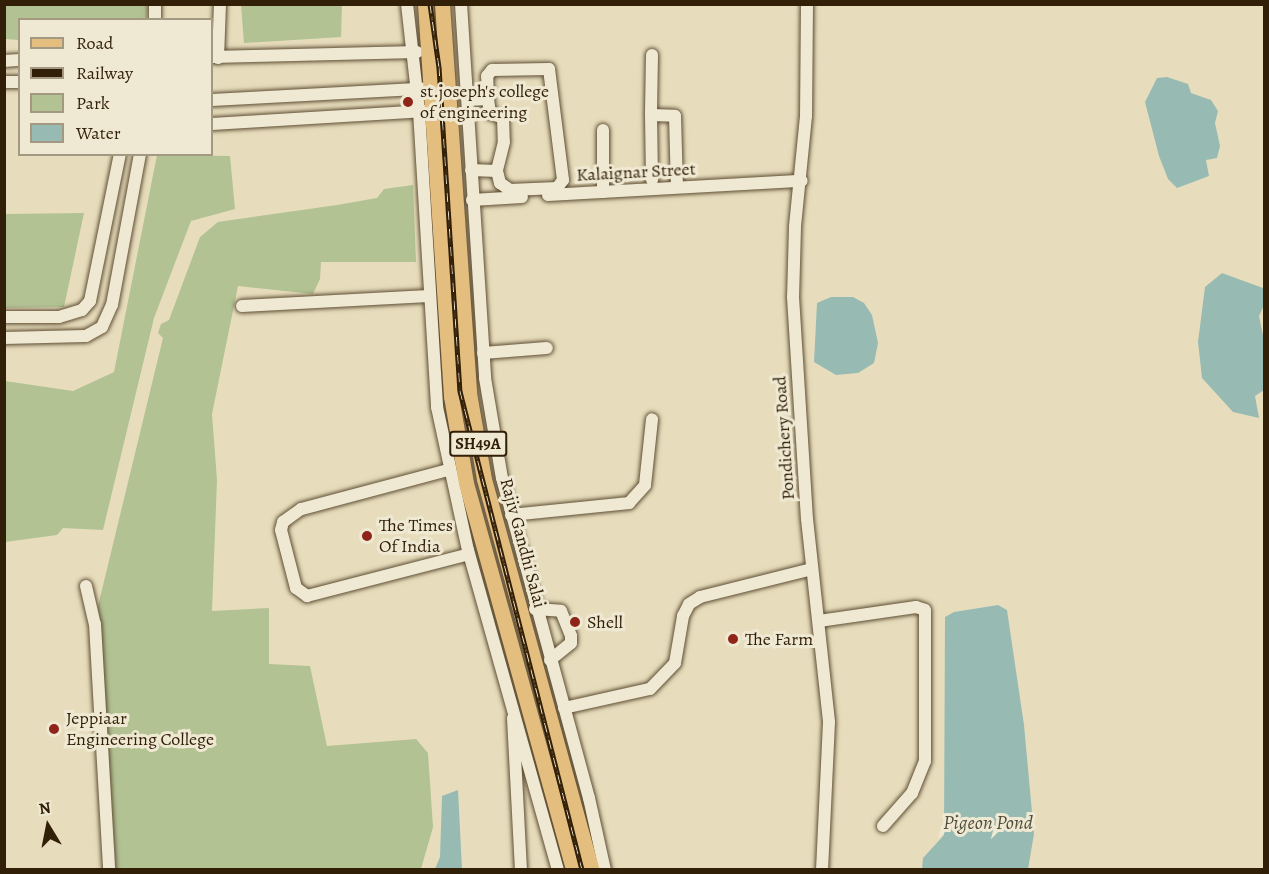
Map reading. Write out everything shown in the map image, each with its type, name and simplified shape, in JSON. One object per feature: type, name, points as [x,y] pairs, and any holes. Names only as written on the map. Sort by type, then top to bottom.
[{"type":"main road","name":"SH49A","points":[[424,4],[429,51],[424,89],[435,156],[451,396],[466,483],[539,772],[573,870]]},
{"type":"main road","name":"Rajiv Gandhi Salai","points":[[442,4],[469,393],[484,479],[592,870]]},
{"type":"main road","points":[[435,156],[454,155]]},
{"type":"street","points":[[220,4],[214,58],[429,51]]},
{"type":"street","points":[[407,4],[411,52],[424,89]]},
{"type":"street","points":[[461,4],[483,353],[511,515],[564,708],[605,870]]},
{"type":"street","name":"Pondichery Road","points":[[807,4],[802,181],[795,227],[793,297],[812,569],[829,722],[822,870]]},
{"type":"street","points":[[652,55],[652,180]]},
{"type":"street","points":[[542,67],[551,72],[562,185],[510,190],[500,183],[497,171],[504,141],[503,118],[490,113],[488,99],[487,76],[492,70],[542,67]]},
{"type":"street","points":[[213,100],[449,87]]},
{"type":"street","points":[[291,96],[293,118]]},
{"type":"street","points":[[468,100],[488,99]]},
{"type":"street","points":[[213,124],[451,109]]},
{"type":"street","points":[[426,111],[429,296],[437,407],[448,470],[469,554],[511,696],[539,772],[558,870]]},
{"type":"street","points":[[651,115],[675,116],[678,187]]},
{"type":"street","points":[[603,130],[603,192]]},
{"type":"street","points":[[4,318],[59,317],[82,310],[90,301],[120,156]]},
{"type":"street","points":[[4,338],[86,336],[102,327],[112,305],[140,156]]},
{"type":"street","points":[[471,170],[497,171]]},
{"type":"street","name":"Kalaignar Street","points":[[472,200],[802,181]]},
{"type":"street","points":[[242,306],[429,296]]},
{"type":"street","points":[[483,353],[547,348]]},
{"type":"street","points":[[511,515],[630,503],[645,485],[652,419]]},
{"type":"street","points":[[448,470],[301,509],[283,522],[284,541],[296,588],[308,596],[469,554]]},
{"type":"street","points":[[564,708],[650,688],[675,663],[683,616],[689,604],[700,597],[812,569]]},
{"type":"street","points":[[86,586],[95,624],[109,870]]},
{"type":"street","points":[[819,621],[916,607],[925,610],[925,761],[912,793],[883,826]]},
{"type":"street","points":[[535,609],[561,611],[571,636],[570,644],[550,660]]},
{"type":"street","points":[[511,696],[521,870]]},
{"type":"green space","points":[[4,5],[148,5],[147,18],[18,18],[18,40],[5,39]]},
{"type":"green space","points":[[241,5],[342,5],[341,37],[244,43]]},
{"type":"green space","points":[[157,156],[230,156],[235,209],[191,221],[154,318],[103,530],[63,528],[57,535],[5,542],[5,381],[73,391],[114,372]]},
{"type":"green space","points":[[413,185],[416,262],[321,262],[320,279],[313,294],[238,286],[212,414],[217,480],[212,611],[269,608],[269,664],[310,666],[327,746],[416,739],[428,753],[433,827],[421,869],[116,869],[98,606],[163,338],[158,333],[161,324],[169,320],[200,237],[218,222],[377,198],[384,189]]},
{"type":"green space","points":[[84,213],[64,307],[5,308],[5,214]]},
{"type":"water","points":[[1167,77],[1188,84],[1191,93],[1211,100],[1218,111],[1215,123],[1220,146],[1217,158],[1206,160],[1209,176],[1177,188],[1168,179],[1159,156],[1145,102],[1157,78]]},
{"type":"water","points":[[1222,273],[1263,288],[1264,305],[1259,316],[1264,340],[1264,390],[1255,396],[1259,418],[1233,412],[1202,378],[1198,342],[1205,287]]},
{"type":"water","points":[[831,297],[853,297],[864,303],[872,315],[878,343],[874,363],[858,373],[836,375],[814,362],[817,303]]},
{"type":"water","name":"Pigeon Pond","points":[[998,605],[1007,610],[1024,725],[1034,834],[1028,869],[922,869],[923,858],[944,835],[945,617],[954,612]]},
{"type":"water","points":[[458,790],[462,869],[435,869],[440,857],[442,796]]},
{"type":"railway","points":[[430,4],[439,67],[460,391],[582,870]]},
{"type":"place","name":"st.joseph's college of engineering","points":[[408,102]]},
{"type":"place","name":"The Times Of India","points":[[367,536]]},
{"type":"place","name":"Shell","points":[[575,622]]},
{"type":"place","name":"The Farm","points":[[733,639]]},
{"type":"place","name":"Jeppiaar Engineering College","points":[[54,729]]}]
